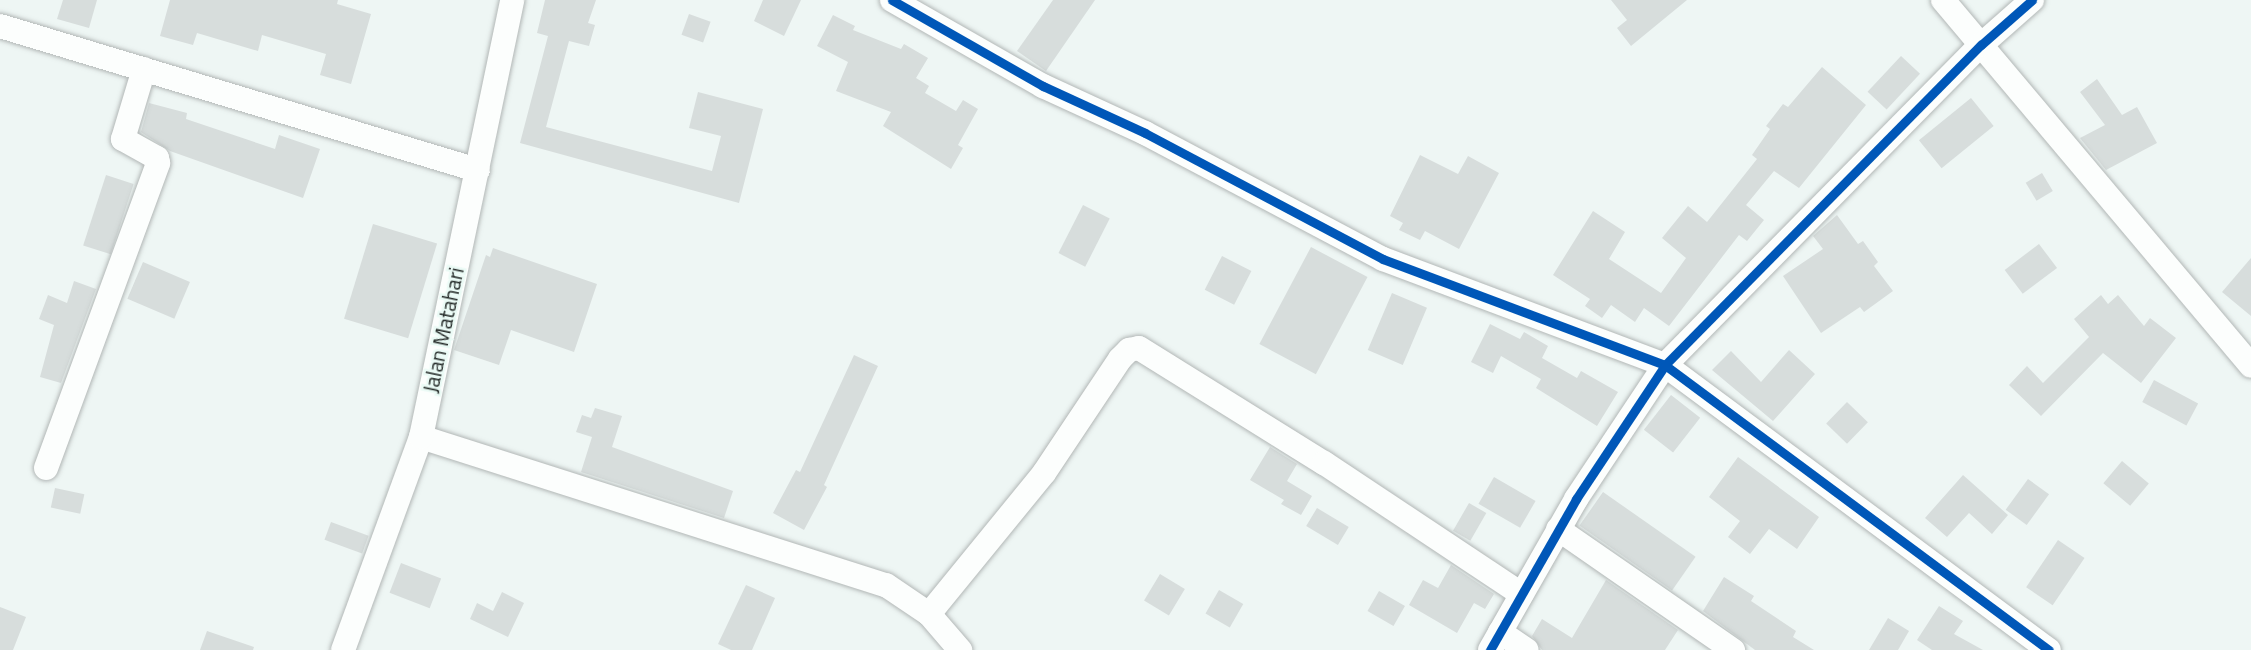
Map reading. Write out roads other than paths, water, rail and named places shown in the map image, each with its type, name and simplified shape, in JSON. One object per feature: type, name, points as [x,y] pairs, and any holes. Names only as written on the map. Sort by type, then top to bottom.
[{"type":"street","name":"Jalan Matahari","points":[[343,650],[421,437],[512,0]]},
{"type":"street","points":[[892,0],[1042,86],[1145,133],[1383,259],[1665,365],[2049,650]]},
{"type":"street","points":[[1944,0],[2251,366]]},
{"type":"street","points":[[1527,650],[1495,641],[1558,529],[1665,365],[1981,45],[2032,0]]},
{"type":"street","points":[[0,26],[478,170]]},
{"type":"street","points":[[46,468],[158,163],[157,158],[123,139],[145,69]]},
{"type":"street","points":[[929,614],[1044,473],[1120,359],[1129,350],[1139,348],[1324,463],[1521,594]]},
{"type":"street","points":[[421,437],[887,585],[929,614],[960,650]]},
{"type":"street","points":[[1558,529],[1733,650]]}]
